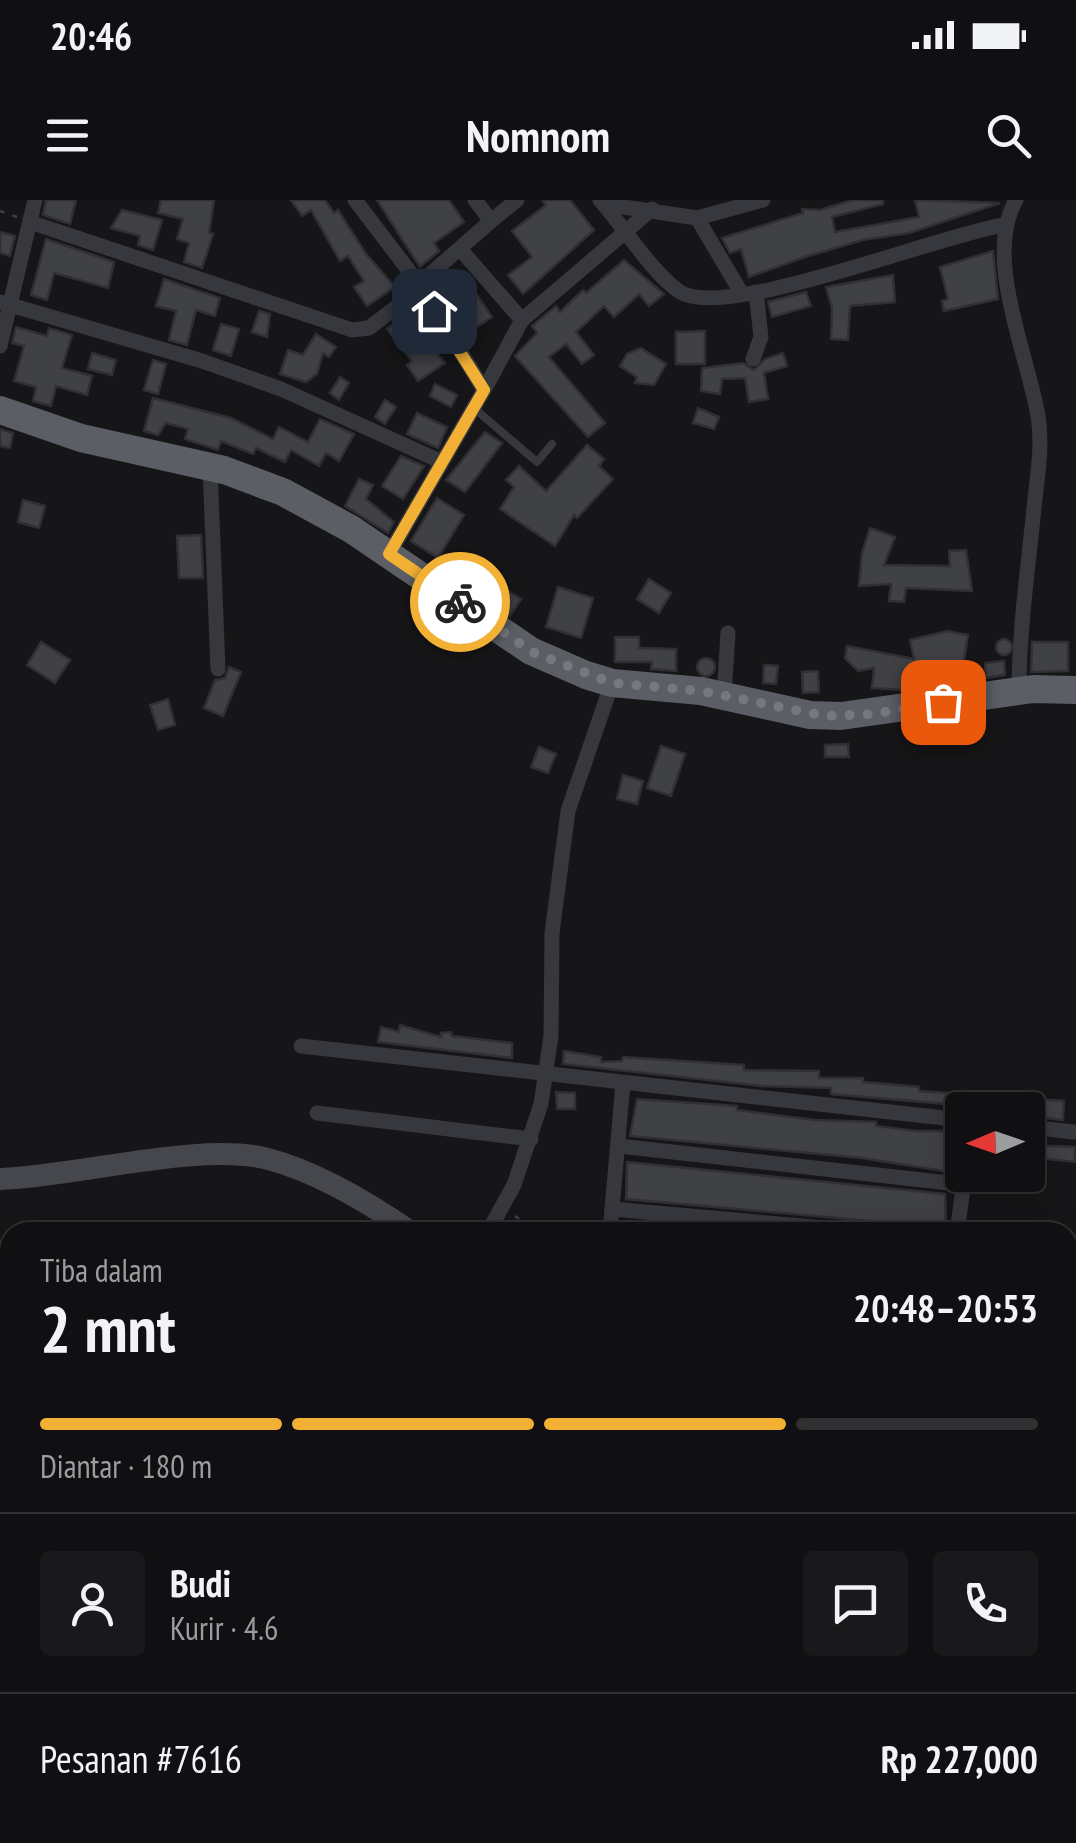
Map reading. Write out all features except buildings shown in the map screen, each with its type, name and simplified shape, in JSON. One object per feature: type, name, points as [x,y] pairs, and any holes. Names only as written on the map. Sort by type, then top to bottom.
[{"type":"highway","points":[[0,410],[81,438],[210,467],[306,502],[532,652],[612,683],[724,696],[810,715],[841,716],[1019,691],[1076,690]]},
{"type":"main road","points":[[0,1179],[201,1156],[253,1157],[301,1171],[397,1222]]},
{"type":"street","points":[[0,346],[5,304],[35,200]]},
{"type":"street","points":[[355,200],[420,286],[484,390]]},
{"type":"street","points":[[475,200],[492,221]]},
{"type":"street","points":[[30,222],[352,330],[374,325],[517,200]]},
{"type":"street","points":[[602,202],[687,211],[763,200]]},
{"type":"street","points":[[1016,200],[1004,224],[1006,275],[1040,434],[1028,599],[1020,634],[1019,691]]},
{"type":"street","points":[[602,202],[678,291],[704,300],[749,293],[1004,224]]},
{"type":"street","points":[[389,554],[475,409],[522,320],[652,208]]},
{"type":"street","points":[[687,211],[749,293],[761,337],[753,360]]},
{"type":"street","points":[[460,250],[522,320]]},
{"type":"street","points":[[5,304],[265,384],[336,411],[442,462]]},
{"type":"street","points":[[210,467],[218,669]]},
{"type":"street","points":[[724,696],[728,633]]},
{"type":"street","points":[[493,1222],[531,1139],[547,1073],[552,933],[565,828],[572,792],[612,683]]},
{"type":"street","points":[[301,1046],[945,1118]]},
{"type":"street","points":[[611,1222],[623,1083]]},
{"type":"street","points":[[318,1114],[531,1139]]},
{"type":"street","points":[[1045,1129],[1074,1132]]},
{"type":"street","points":[[619,1146],[945,1176]]},
{"type":"street","points":[[959,1222],[966,1192]]},
{"type":"street","points":[[612,1209],[757,1222]]},
{"type":"lane","points":[[475,409],[537,462],[552,444]]},
{"type":"path","points":[[0,211],[30,222]]},
{"type":"path","points":[[502,1206],[524,1222]]},
{"type":"way so far","points":[[460,602],[532,652],[612,683],[701,691],[825,716],[874,714],[943,702]]},
{"type":"route","points":[[434,311],[484,390],[389,554],[460,602]]}]
